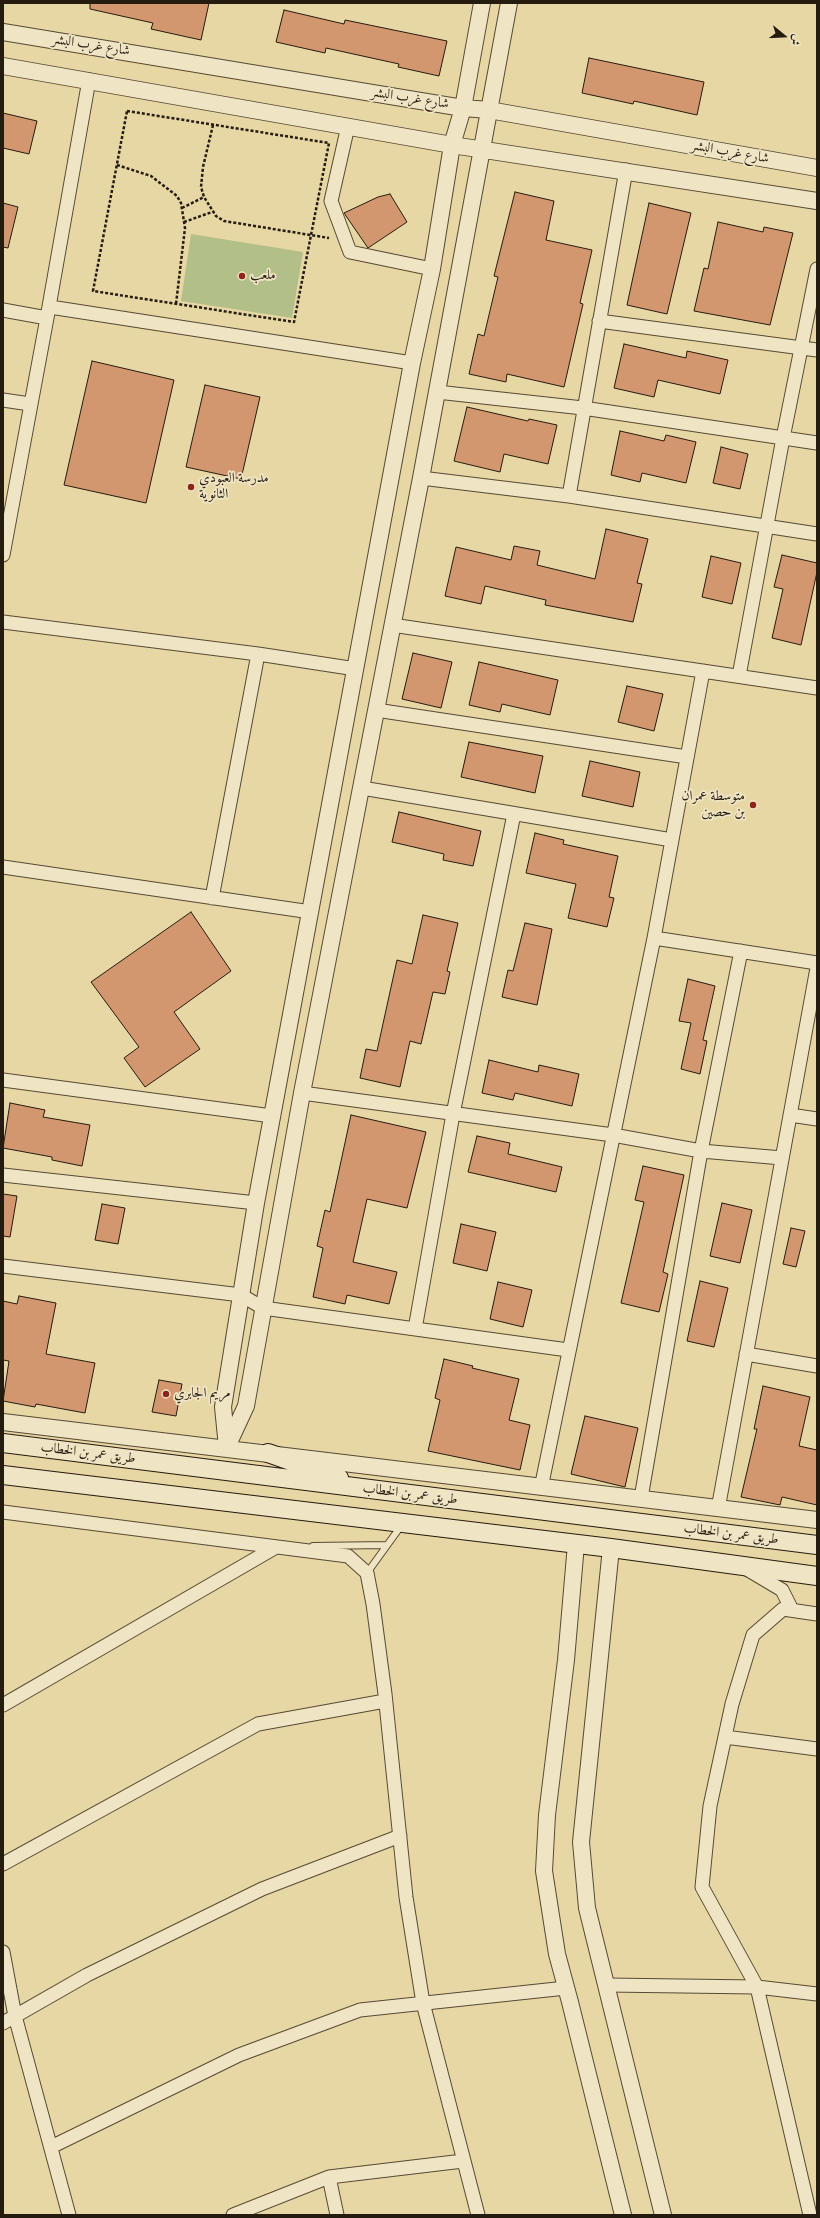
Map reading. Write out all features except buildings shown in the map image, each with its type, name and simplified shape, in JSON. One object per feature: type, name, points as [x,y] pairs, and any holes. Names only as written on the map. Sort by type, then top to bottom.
[{"type":"main road","name":"طريق عمر بن الخطاب","points":[[3,1443],[817,1545]]},
{"type":"main road","points":[[268,1453],[372,1490]]},
{"type":"main road","name":"طريق عمر بن الخطاب","points":[[3,1475],[611,1548],[817,1576]]},
{"type":"street","points":[[227,1447],[223,1407],[256,1204],[412,363],[432,269],[452,146],[463,108],[482,3]]},
{"type":"street","points":[[227,1447],[246,1406],[302,1093],[421,478],[508,3]]},
{"type":"street","name":"شارع غرب البشر","points":[[3,32],[463,108],[489,110],[817,168]]},
{"type":"street","points":[[3,66],[348,126],[452,146],[626,170],[817,201]]},
{"type":"street","points":[[3,551],[30,404],[49,312],[89,80]]},
{"type":"street","points":[[348,126],[331,201],[350,252],[432,269]]},
{"type":"street","points":[[569,496],[583,408],[626,170]]},
{"type":"street","points":[[739,676],[783,438],[817,269]]},
{"type":"street","points":[[3,310],[49,312],[412,363]]},
{"type":"street","points":[[599,321],[817,350]]},
{"type":"street","points":[[436,392],[583,408],[817,443]]},
{"type":"street","points":[[3,400],[30,404]]},
{"type":"street","points":[[421,478],[569,496],[817,534]]},
{"type":"street","points":[[3,622],[258,654],[356,669]]},
{"type":"street","points":[[392,625],[817,688]]},
{"type":"street","points":[[212,898],[258,654]]},
{"type":"street","points":[[540,1488],[654,938],[703,671]]},
{"type":"street","points":[[376,710],[687,757]]},
{"type":"street","points":[[362,788],[672,840]]},
{"type":"street","points":[[416,1329],[453,1114],[514,814]]},
{"type":"street","points":[[3,866],[311,912]]},
{"type":"street","points":[[654,938],[817,963]]},
{"type":"street","points":[[641,1498],[701,1151],[741,951]]},
{"type":"street","points":[[718,1509],[817,968]]},
{"type":"street","points":[[3,1080],[272,1116]]},
{"type":"street","points":[[302,1093],[613,1135],[701,1151],[782,1158]]},
{"type":"street","points":[[790,1115],[817,1119]]},
{"type":"street","points":[[3,1175],[256,1204]]},
{"type":"street","points":[[3,1266],[241,1295],[263,1308],[568,1350]]},
{"type":"street","points":[[746,1354],[817,1366]]},
{"type":"street","points":[[3,1422],[227,1447],[540,1488],[641,1498],[718,1509],[817,1520]]},
{"type":"street","points":[[6,1515],[348,1556],[367,1573],[373,1604],[385,1701],[406,1898],[423,2003],[478,2215]]},
{"type":"street","points":[[576,1544],[566,1660],[547,1815],[544,1871],[556,1954],[566,1988],[623,2215]]},
{"type":"street","points":[[3,1705],[276,1547]]},
{"type":"street","points":[[611,1548],[581,1842],[587,1908],[663,2215]]},
{"type":"street","points":[[742,1566],[782,1590],[792,1610]]},
{"type":"street","points":[[810,2215],[757,1987],[702,1887],[710,1806],[732,1704],[753,1635],[783,1609],[817,1614]]},
{"type":"street","points":[[3,1864],[258,1724],[385,1701]]},
{"type":"street","points":[[725,1737],[817,1749]]},
{"type":"street","points":[[3,2022],[87,1975],[262,1889],[400,1836]]},
{"type":"street","points":[[3,1952],[15,2016],[69,2215]]},
{"type":"street","points":[[607,1985],[757,1987],[817,1994]]},
{"type":"street","points":[[51,2147],[239,2056],[314,2026],[360,2010],[566,1988]]},
{"type":"street","points":[[233,2215],[329,2177],[464,2161]]},
{"type":"street","points":[[329,2177],[337,2215]]},
{"type":"lane","points":[[367,1573],[386,1545],[403,1524]]},
{"type":"lane","points":[[276,1547],[386,1545]]},
{"type":"path","points":[[127,111],[213,125],[329,143],[294,322],[93,291],[127,111]]},
{"type":"path","points":[[213,125],[203,167],[202,187],[204,197],[212,212],[224,221],[311,236],[345,240]]},
{"type":"path","points":[[117,165],[151,176],[166,186],[177,196],[182,208],[184,222],[176,304]]},
{"type":"path","points":[[182,208],[204,197]]},
{"type":"path","points":[[184,222],[212,212]]},
{"type":"green space","name":"ملعب","points":[[191,234],[303,252],[292,318],[181,301]]},
{"type":"place","name":"ملعب","points":[[242,276]]},
{"type":"place","name":"مدرسة العبودي الثانوية","points":[[191,487]]},
{"type":"place","name":"متوسطة عمران بن حصين","points":[[753,805]]},
{"type":"place","name":"مريم الجابري","points":[[166,1394]]}]
